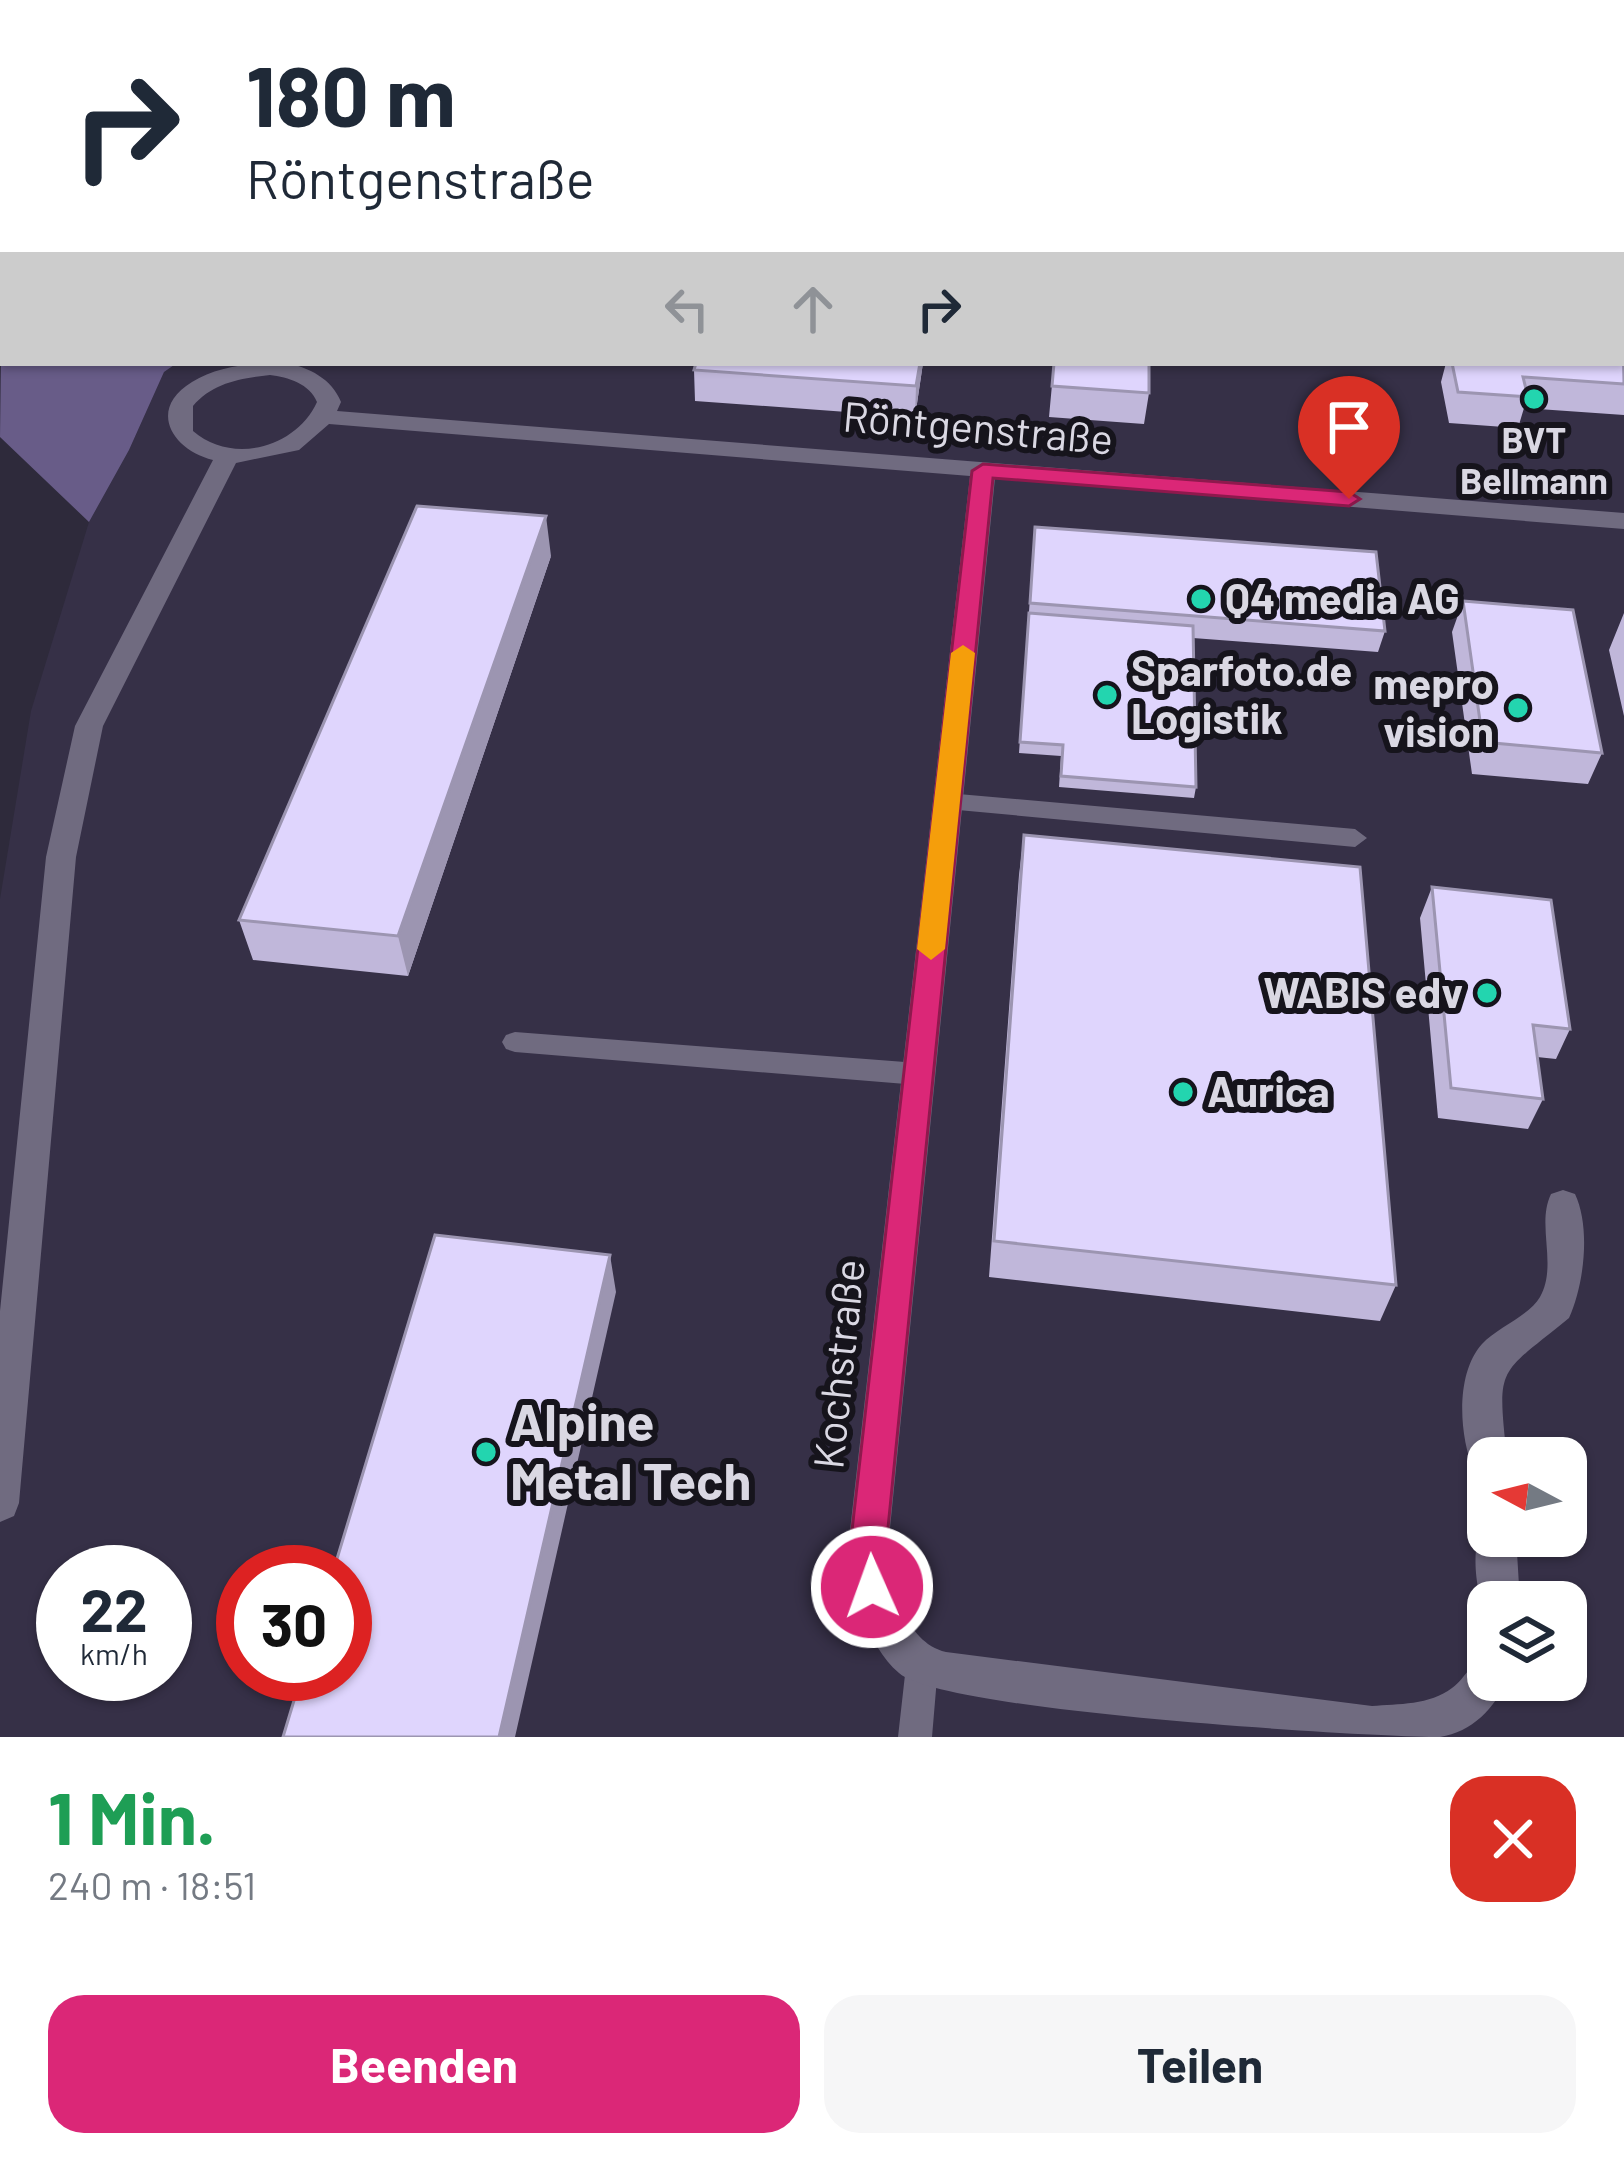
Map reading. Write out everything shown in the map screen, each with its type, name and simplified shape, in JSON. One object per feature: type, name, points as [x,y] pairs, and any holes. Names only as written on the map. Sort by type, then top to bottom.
[{"type":"street","points":[[270,368],[312,378],[324,389],[329,402],[325,417],[298,442],[252,455],[228,455],[188,441],[179,429],[178,414],[186,400],[221,376],[270,368]]},
{"type":"street","name":"Röntgenstraße","points":[[325,417],[1624,520]]},
{"type":"street","points":[[0,1503],[58,880],[74,780],[89,726],[107,687],[228,455]]},
{"type":"street","name":"Kochstraße","points":[[922,1666],[888,1623],[872,1587],[868,1548],[983,471]]},
{"type":"street","points":[[1486,1437],[1481,1390],[1493,1358],[1556,1307],[1565,1268],[1563,1205]]},
{"type":"street","points":[[922,1666],[982,1680],[1372,1727],[1414,1725],[1469,1701]]},
{"type":"lane","points":[[947,801],[1354,838]]},
{"type":"lane","points":[[515,1042],[918,1074]]},
{"type":"lane","points":[[915,1737],[922,1666]]},
{"type":"shaded area","points":[[1,366],[173,366],[164,372],[89,522],[0,437]]},
{"type":"shaded area","points":[[173,366],[1624,366],[1624,1737],[0,1737],[0,899],[31,711],[89,522],[164,372]]},
{"type":"building","points":[[695,366],[919,366],[916,386],[694,370]]},
{"type":"building","points":[[1054,366],[1149,366],[1149,393],[1052,386]]},
{"type":"building","points":[[1453,366],[1624,366],[1624,384],[1523,377],[1528,397],[1458,392]]},
{"type":"building","points":[[417,506],[546,516],[398,936],[239,920]]},
{"type":"building","name":"Q4 media AG","points":[[1035,527],[1376,552],[1385,631],[1030,603]]},
{"type":"building","name":"mepro vision","points":[[1463,601],[1573,610],[1602,753],[1483,742]]},
{"type":"building","name":"Sparfoto.de Logistik","points":[[1029,613],[1193,626],[1196,787],[1061,776],[1063,745],[1020,742]]},
{"type":"building","name":"Aurica","points":[[1024,835],[1360,867],[1396,1285],[994,1241]]},
{"type":"building","name":"WABIS edv","points":[[1432,887],[1551,900],[1570,1029],[1533,1025],[1543,1099],[1451,1088]]},
{"type":"building","name":"Alpine Metal Tech","points":[[435,1235],[610,1255],[499,1737],[283,1737],[294,1701],[372,1701],[372,1545],[341,1545]]},
{"type":"slow traffic","points":[[931,949],[963,653]]},
{"type":"place","name":"BVT Bellmann","points":[[1534,399]]},
{"type":"place","name":"Q4 media AG","points":[[1201,599]]},
{"type":"place","name":"Sparfoto.de Logistik","points":[[1107,695]]},
{"type":"place","name":"mepro vision","points":[[1518,708]]},
{"type":"place","name":"WABIS edv","points":[[1487,993]]},
{"type":"place","name":"Aurica","points":[[1183,1092]]},
{"type":"place","name":"Alpine Metal Tech","points":[[486,1452]]},
{"type":"route","points":[[872,1587],[868,1548],[983,471],[1349,499]]}]
